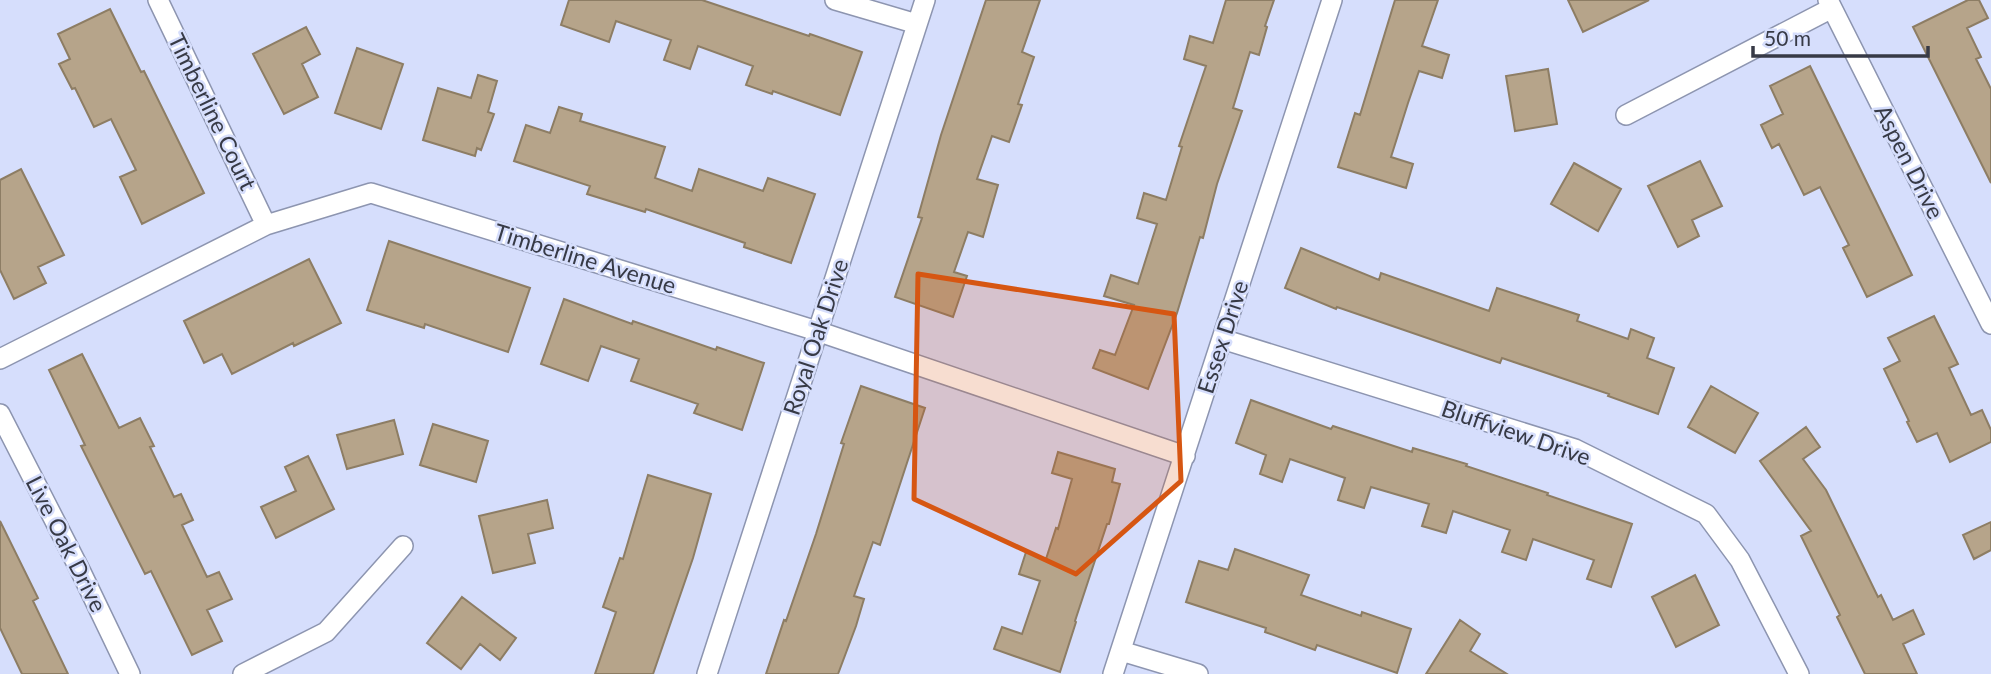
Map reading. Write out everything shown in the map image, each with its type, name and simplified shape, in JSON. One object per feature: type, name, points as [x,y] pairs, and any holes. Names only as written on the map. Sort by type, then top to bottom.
[{"type":"street","name":"Timberline Court","points":[[158,0],[266,225]]},
{"type":"street","points":[[835,0],[917,24]]},
{"type":"street","name":"Royal Oak Drive","points":[[707,674],[925,0]]},
{"type":"street","name":"Essex Drive","points":[[1113,674],[1332,0]]},
{"type":"street","points":[[1626,115],[1830,4]]},
{"type":"street","name":"Aspen Drive","points":[[1830,4],[1991,324]]},
{"type":"street","name":"Timberline Avenue","points":[[0,359],[266,225],[371,193],[817,331],[1185,457]]},
{"type":"street","name":"Bluffview Drive","points":[[1222,339],[1575,449],[1706,514],[1740,560],[1798,674]]},
{"type":"street","name":"Live Oak Drive","points":[[0,414],[131,674]]},
{"type":"street","points":[[243,674],[326,632],[403,546]]},
{"type":"street","points":[[1121,651],[1198,674]]},
{"type":"highlighted area","points":[[918,274],[1174,314],[1181,481],[1076,574],[914,499]]},
{"type":"building","points":[[569,0],[702,0],[862,52],[840,115],[773,91],[772,94],[746,85],[753,66],[698,46],[690,69],[664,60],[671,40],[616,21],[609,42],[561,25]]},
{"type":"building","points":[[986,0],[1040,0],[1022,52],[1034,57],[1009,142],[992,136],[977,179],[998,185],[983,237],[968,232],[954,272],[967,276],[953,317],[895,297],[922,218],[918,217],[941,135]]},
{"type":"building","points":[[1226,0],[1274,0],[1259,55],[1250,52],[1233,108],[1242,111],[1217,184],[1203,238],[1200,237],[1177,313],[1148,389],[1093,368],[1100,350],[1115,355],[1134,305],[1104,296],[1111,275],[1138,284],[1157,224],[1137,218],[1144,193],[1166,200],[1182,147],[1179,146],[1206,66],[1184,59],[1190,36],[1213,43]]},
{"type":"building","points":[[1395,0],[1438,0],[1422,46],[1449,55],[1442,78],[1419,71],[1408,103],[1391,157],[1413,164],[1406,188],[1338,167],[1355,113],[1360,115]]},
{"type":"building","points":[[1568,0],[1649,0],[1583,32]]},
{"type":"building","points":[[1968,0],[1979,0],[1988,18],[1967,28],[1981,57],[1976,59],[1991,89],[1991,183],[1913,27]]},
{"type":"building","points":[[110,9],[204,193],[142,224],[120,177],[136,170],[111,119],[94,127],[75,88],[72,89],[59,64],[70,59],[58,34]]},
{"type":"building","points":[[306,27],[320,54],[302,64],[318,97],[284,114],[253,54]]},
{"type":"building","points":[[357,48],[403,64],[381,129],[335,113]]},
{"type":"building","points":[[1810,66],[1912,275],[1867,297],[1843,248],[1849,245],[1820,187],[1804,195],[1779,144],[1772,148],[1761,125],[1783,114],[1770,86]]},
{"type":"building","points":[[1548,69],[1557,124],[1515,131],[1506,76]]},
{"type":"building","points":[[478,75],[497,81],[488,112],[494,114],[481,150],[477,148],[475,156],[423,140],[438,88],[471,98]]},
{"type":"building","points":[[559,107],[582,114],[580,121],[665,147],[655,178],[692,191],[699,169],[763,191],[768,178],[815,194],[791,263],[744,247],[745,243],[646,209],[645,212],[587,194],[590,186],[514,161],[526,125],[550,133]]},
{"type":"building","points":[[1700,161],[1722,206],[1692,220],[1699,236],[1678,247],[1648,186]]},
{"type":"building","points":[[1574,163],[1621,189],[1598,231],[1551,204]]},
{"type":"building","points":[[21,169],[64,255],[38,267],[46,283],[14,299],[0,270],[0,180]]},
{"type":"building","points":[[389,241],[530,288],[508,352],[425,324],[424,328],[367,310]]},
{"type":"building","points":[[1301,248],[1379,280],[1381,273],[1489,311],[1497,288],[1579,315],[1577,321],[1628,339],[1631,329],[1654,338],[1647,358],[1674,368],[1658,414],[1608,396],[1609,394],[1502,358],[1500,363],[1337,307],[1336,309],[1285,288]]},
{"type":"building","points":[[309,259],[341,323],[294,346],[293,343],[232,374],[222,354],[204,363],[184,321]]},
{"type":"building","points":[[564,299],[632,324],[633,321],[716,350],[717,347],[764,363],[742,430],[694,413],[698,404],[631,381],[639,359],[601,346],[588,381],[541,364]]},
{"type":"building","points":[[1934,316],[1958,364],[1949,368],[1971,415],[1982,410],[1991,430],[1991,442],[1950,462],[1937,433],[1917,442],[1884,369],[1900,361],[1888,338]]},
{"type":"building","points":[[82,354],[119,428],[140,418],[154,446],[150,447],[174,497],[181,494],[193,520],[182,525],[207,577],[219,572],[232,599],[207,610],[222,641],[192,655],[151,571],[145,574],[81,446],[85,445],[49,370]]},
{"type":"building","points":[[861,386],[925,408],[880,545],[873,542],[854,596],[864,599],[856,626],[838,674],[766,674],[816,534],[844,444],[841,443]]},
{"type":"building","points":[[1711,386],[1758,413],[1735,453],[1688,427]]},
{"type":"building","points":[[1251,400],[1331,429],[1333,426],[1412,452],[1413,448],[1467,464],[1466,466],[1632,524],[1611,587],[1587,579],[1594,560],[1533,539],[1526,560],[1502,552],[1510,530],[1453,511],[1446,533],[1422,526],[1429,504],[1371,487],[1364,508],[1338,500],[1345,478],[1290,459],[1282,482],[1260,474],[1266,455],[1236,443]]},
{"type":"building","points":[[394,420],[403,454],[347,469],[337,435]]},
{"type":"building","points":[[433,424],[488,441],[476,482],[420,465]]},
{"type":"building","points":[[1806,427],[1820,447],[1803,459],[1826,490],[1878,597],[1881,595],[1893,620],[1913,610],[1924,634],[1903,644],[1917,674],[1865,674],[1837,617],[1840,615],[1801,536],[1811,531],[1760,461]]},
{"type":"building","points":[[1058,452],[1115,469],[1112,482],[1120,484],[1060,672],[994,649],[1002,627],[1022,634],[1040,581],[1019,574],[1026,552],[1046,559],[1056,528],[1058,529],[1072,479],[1052,473]]},
{"type":"building","points":[[308,456],[334,509],[276,538],[261,507],[296,491],[285,467]]},
{"type":"building","points":[[648,475],[711,494],[693,558],[653,674],[595,674],[616,612],[603,607],[620,558],[623,559]]},
{"type":"building","points":[[547,500],[553,528],[528,534],[535,563],[493,573],[479,516]]},
{"type":"building","points":[[0,521],[38,598],[33,601],[68,674],[22,674],[0,628]]},
{"type":"building","points":[[1991,522],[1991,550],[1974,559],[1963,535]]},
{"type":"building","points":[[1235,549],[1309,575],[1301,595],[1361,616],[1362,612],[1411,629],[1397,673],[1317,645],[1315,650],[1265,632],[1266,628],[1186,602],[1199,561],[1228,570]]},
{"type":"building","points":[[1695,575],[1719,625],[1676,647],[1652,597]]},
{"type":"building","points":[[462,597],[516,638],[500,660],[480,644],[461,669],[427,643]]},
{"type":"building","points":[[1460,620],[1480,634],[1470,651],[1507,674],[1426,674]]}]
